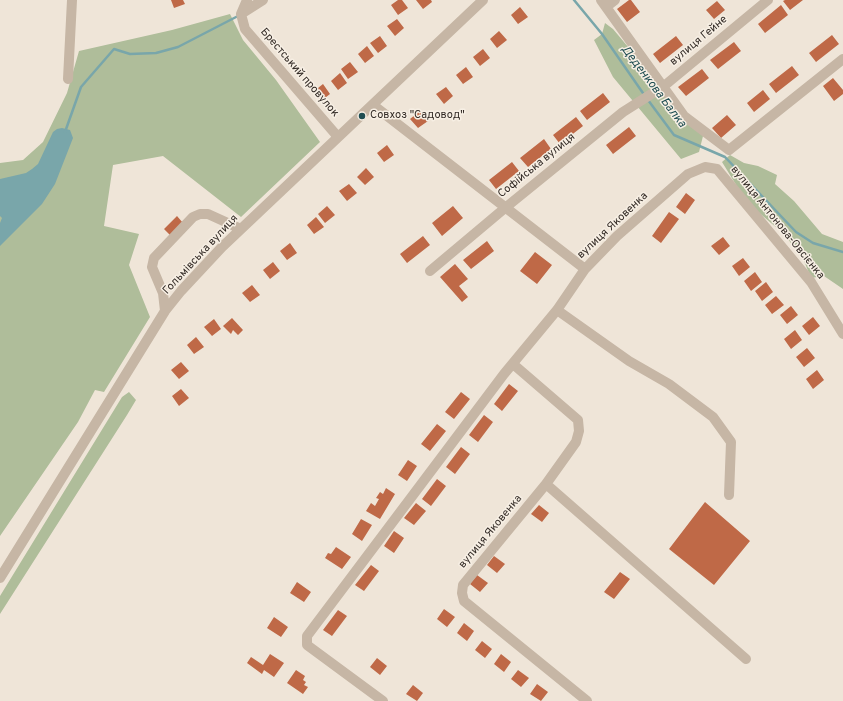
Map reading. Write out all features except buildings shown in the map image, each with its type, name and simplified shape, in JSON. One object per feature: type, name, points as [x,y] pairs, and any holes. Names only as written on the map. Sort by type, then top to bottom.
[{"type":"street","points":[[68,79],[72,0]]},
{"type":"street","points":[[241,14],[246,0]]},
{"type":"street","points":[[241,14],[263,0]]},
{"type":"street","name":"Гольмівська вулиця","points":[[0,578],[165,311],[199,271],[241,229],[338,137],[374,106],[483,0]]},
{"type":"street","points":[[615,0],[603,4],[636,51],[664,86],[684,116],[729,150],[843,59]]},
{"type":"street","name":"вулиця Гейне","points":[[664,86],[768,0]]},
{"type":"street","name":"Брестський провулок","points":[[241,14],[245,29],[338,137]]},
{"type":"street","name":"Софійська вулиця","points":[[430,271],[623,112],[664,86]]},
{"type":"street","points":[[374,106],[585,269]]},
{"type":"street","name":"вулиця Яковенка","points":[[383,701],[307,645],[307,636],[513,364],[558,310],[585,269],[617,236],[688,174],[705,167],[717,169]]},
{"type":"street","name":"вулиця Антонова-Овсієнка","points":[[717,169],[811,282],[843,334]]},
{"type":"street","points":[[165,311],[163,293],[152,267],[154,258],[193,217],[200,214],[208,214],[241,229]]},
{"type":"street","points":[[558,310],[629,361],[669,384],[713,417],[731,442],[728,495]]},
{"type":"street","name":"вулиця Яковенка","points":[[513,364],[578,420],[580,431],[576,442],[546,484],[463,584],[462,593],[464,601],[587,701]]},
{"type":"street","points":[[546,484],[746,659]]},
{"type":"green space","points":[[230,14],[243,40],[276,80],[320,142],[241,217],[163,156],[113,165],[104,226],[139,234],[129,265],[150,317],[104,392],[95,390],[78,422],[0,536],[0,163],[23,160],[43,142],[67,93],[79,51],[172,30]]},
{"type":"green space","points":[[605,23],[613,29],[703,136],[699,152],[681,159],[613,77],[594,40],[602,34]]},
{"type":"green space","points":[[730,155],[744,163],[758,166],[777,175],[775,184],[794,201],[822,234],[843,242],[843,289],[824,276],[811,278],[804,261],[785,235],[757,211],[738,188],[722,162]]},
{"type":"green space","points":[[129,392],[136,400],[0,614],[0,596],[122,397]]},
{"type":"water","points":[[62,128],[70,130],[73,138],[55,184],[42,204],[0,246],[0,223],[2,218],[0,216],[0,179],[26,173],[32,169],[38,164],[53,132]]},
{"type":"waterway","name":"Деденкова Балка","points":[[574,0],[602,34],[645,96]]},
{"type":"waterway","name":"Деденкова Балка","points":[[65,132],[81,87],[114,49],[130,54],[156,53],[178,47],[238,16]]},
{"type":"waterway","name":"Деденкова Балка","points":[[648,100],[674,135],[725,157],[796,232],[813,243],[843,252]]},
{"type":"place","name":"Совхоз \"Садовод\"","points":[[362,116]]}]
